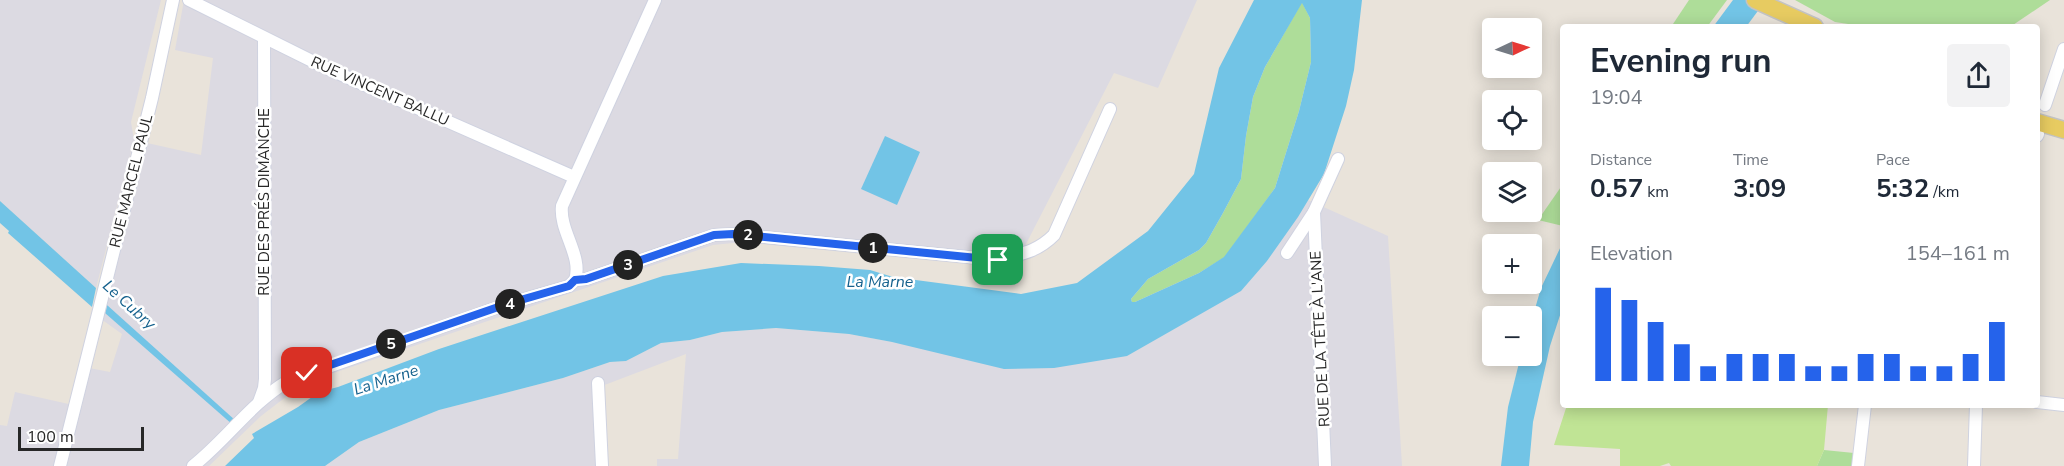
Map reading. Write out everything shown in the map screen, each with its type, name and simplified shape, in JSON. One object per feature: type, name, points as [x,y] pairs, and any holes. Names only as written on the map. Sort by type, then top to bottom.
[{"type":"main road","points":[[1762,3],[1808,24]]},
{"type":"main road","points":[[2041,110],[2064,122]]},
{"type":"main road","points":[[2040,123],[2064,130]]},
{"type":"street","name":"RUE MARCEL PAUL","points":[[60,466],[152,98],[173,0]]},
{"type":"street","name":"RUE VINCENT BALLU","points":[[189,0],[324,67],[574,177]]},
{"type":"street","points":[[194,466],[216,447],[258,403],[288,381],[507,304],[569,286],[575,280],[577,268],[561,213],[562,206],[655,0]]},
{"type":"street","name":"RUE DES PRÉS DIMANCHE","points":[[258,403],[264,388],[265,365],[264,38]]},
{"type":"street","points":[[2041,110],[2064,49]]},
{"type":"street","points":[[575,280],[586,279],[714,235],[733,234],[998,260],[1042,247],[1054,235],[1110,108]]},
{"type":"street","points":[[1287,253],[1314,212],[1338,159]]},
{"type":"street","name":"RUE DE LA TÊTE À L'ANE","points":[[1314,212],[1325,466]]},
{"type":"street","points":[[265,365],[274,374],[288,381]]},
{"type":"street","points":[[598,383],[602,466]]},
{"type":"street","points":[[2040,402],[2064,405]]},
{"type":"street","points":[[1858,466],[1865,408]]},
{"type":"street","points":[[1974,466],[1976,408]]},
{"type":"shaded area","points":[[0,0],[161,0],[131,122],[134,140],[96,288],[0,201]]},
{"type":"shaded area","points":[[184,0],[1197,0],[1158,88],[1114,73],[1026,244],[1017,266],[743,242],[713,245],[304,383],[261,416],[209,466],[0,466],[0,425],[7,426],[15,392],[82,407],[89,368],[110,372],[122,334],[101,319],[147,143],[201,155],[213,58],[175,50]]},
{"type":"shaded area","points":[[1308,200],[1388,236],[1402,466],[657,466],[657,459],[678,459],[686,354],[594,389],[597,466],[325,466],[359,442],[439,410],[563,378],[610,362],[626,361],[661,343],[690,340],[722,332],[776,328],[849,334],[892,342],[1127,356],[1241,290],[1267,261]]},
{"type":"green space","points":[[1689,0],[1727,0],[1709,24],[1673,24]]},
{"type":"green space","points":[[1795,0],[2050,0],[2014,24],[1848,24],[1835,22]]},
{"type":"green space","points":[[1302,2],[1310,18],[1311,62],[1299,111],[1275,188],[1225,257],[1199,273],[1132,302],[1131,299],[1148,279],[1199,250],[1206,243],[1223,213],[1241,179],[1253,97],[1265,67]]},
{"type":"green space","points":[[1560,188],[1560,225],[1542,221],[1542,214]]},
{"type":"green space","points":[[1566,408],[1828,408],[1824,450],[1817,466],[1671,466],[1669,463],[1660,466],[1620,466],[1620,449],[1554,445]]},
{"type":"green space","points":[[1824,450],[1854,453],[1853,466],[1817,466]]},
{"type":"water","name":"La Marne","points":[[1254,0],[1362,0],[1354,70],[1346,106],[1324,174],[1298,217],[1267,261],[1241,291],[1127,356],[1054,368],[1004,369],[849,334],[776,328],[722,332],[690,340],[661,343],[626,361],[610,362],[563,378],[439,410],[359,442],[325,466],[225,466],[254,438],[252,434],[319,392],[439,349],[663,276],[741,263],[870,270],[893,277],[1021,294],[1077,283],[1148,231],[1194,174],[1219,68]],"holes":[[[1302,3],[1310,18],[1311,62],[1299,111],[1275,188],[1224,257],[1199,273],[1132,302],[1131,299],[1148,279],[1199,250],[1206,243],[1241,179],[1253,97],[1265,67]]]},
{"type":"water","points":[[1733,0],[1766,0],[1748,24],[1715,24]]},
{"type":"water","points":[[885,136],[920,152],[897,205],[861,189]]},
{"type":"water","points":[[0,201],[96,288],[92,307],[8,233],[9,231],[0,223]]},
{"type":"water","points":[[1560,248],[1560,315],[1550,346],[1533,422],[1529,466],[1501,466],[1508,407],[1518,366],[1542,366],[1542,306],[1536,306],[1539,294],[1542,294],[1542,286]]},
{"type":"water","points":[[107,305],[236,421],[233,425],[105,313]]},
{"type":"route","points":[[307,373],[507,304],[569,286],[575,280],[586,279],[714,235],[733,234],[998,260]]},
{"type":"water label","name":"Le Cubry","points":[[129,305]]}]
